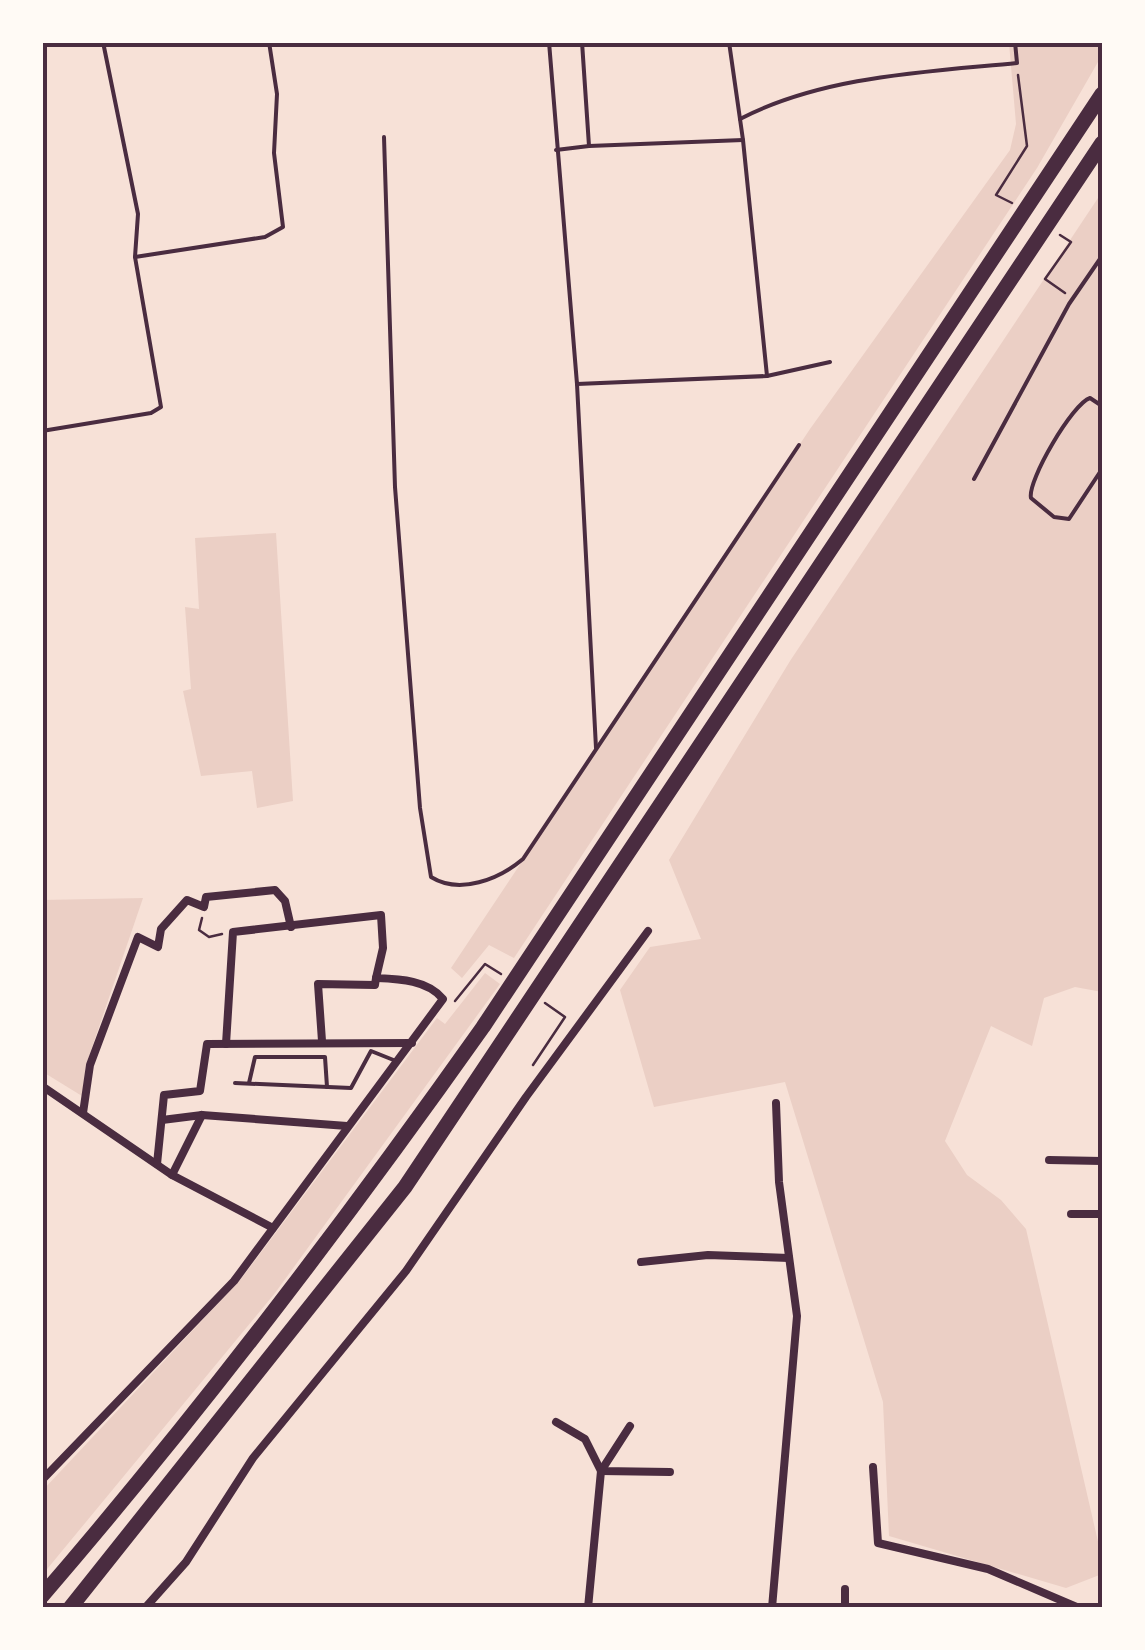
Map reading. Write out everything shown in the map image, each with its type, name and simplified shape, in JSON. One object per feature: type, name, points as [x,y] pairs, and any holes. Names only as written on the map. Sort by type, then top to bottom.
[{"type":"highway","points":[[42,1596],[123,1502],[274,1310],[472,1042],[1102,94]]},
{"type":"highway","points":[[70,1608],[405,1186],[1102,143]]},
{"type":"street","points":[[83,1113],[95,1048],[138,938],[158,947],[161,929],[187,900],[204,907],[206,898],[275,890],[285,901],[291,927]]},
{"type":"street","points":[[226,1044],[233,932],[381,915],[383,948],[375,985],[318,984],[322,1041]]},
{"type":"street","points":[[145,1608],[186,1562],[253,1458],[406,1271],[526,1096],[648,931]]},
{"type":"street","points":[[42,1480],[234,1281],[443,998],[436,990],[399,979],[376,978]]},
{"type":"street","points":[[157,1164],[164,1094],[201,1090],[205,1046],[412,1042]]},
{"type":"street","points":[[42,1086],[172,1175],[273,1228]]},
{"type":"street","points":[[772,1608],[797,1316],[776,1104]]},
{"type":"street","points":[[162,1120],[202,1115],[346,1126]]},
{"type":"street","points":[[172,1175],[202,1115]]},
{"type":"street","points":[[1049,1160],[1102,1161]]},
{"type":"street","points":[[1071,1214],[1102,1214]]},
{"type":"street","points":[[642,1262],[708,1254],[789,1258]]},
{"type":"street","points":[[556,1422],[585,1439],[601,1471]]},
{"type":"street","points":[[588,1608],[601,1471],[630,1426]]},
{"type":"street","points":[[873,1467],[878,1543],[939,1561],[988,1569],[1079,1608]]},
{"type":"street","points":[[601,1471],[670,1472]]},
{"type":"street","points":[[845,1589],[846,1608]]},
{"type":"lane","points":[[42,431],[151,413],[161,407],[135,257],[138,214],[103,42]]},
{"type":"lane","points":[[135,257],[265,238],[283,227],[274,153],[277,94],[269,42]]},
{"type":"lane","points":[[549,42],[578,384],[596,748]]},
{"type":"lane","points":[[582,42],[589,146]]},
{"type":"lane","points":[[729,42],[744,140],[767,376]]},
{"type":"lane","points":[[740,119],[771,103],[848,84],[1017,63],[1016,42]]},
{"type":"lane","points":[[384,137],[395,487],[420,808],[431,877],[444,885],[454,885],[507,872],[523,858],[799,445]]},
{"type":"lane","points":[[556,150],[744,140]]},
{"type":"lane","points":[[974,479],[1072,298],[1102,256]]},
{"type":"lane","points":[[578,384],[767,376],[830,362]]},
{"type":"lane","points":[[1102,406],[1090,398],[1077,407],[1031,483],[1031,498],[1054,517],[1069,520],[1102,469]]},
{"type":"lane","points":[[236,1083],[354,1088],[371,1051],[396,1062]]},
{"type":"lane","points":[[250,1083],[254,1057],[325,1057],[326,1086]]},
{"type":"path","points":[[1009,202],[996,195],[1027,146],[1017,63]]},
{"type":"path","points":[[1071,243],[1046,279],[1072,298]]},
{"type":"path","points":[[204,907],[199,930],[209,936],[233,932]]},
{"type":"path","points":[[435,1011],[443,1016],[485,964],[490,967]]},
{"type":"shaded area","points":[[1009,43],[1102,43],[1102,55],[1037,168],[514,958],[489,945],[462,978],[451,968],[810,429],[1010,150],[1016,124]]},
{"type":"shaded area","points":[[1102,192],[1102,992],[1075,987],[1044,998],[1032,1046],[991,1026],[945,1141],[967,1175],[1001,1200],[1026,1229],[1102,1559],[1102,1574],[1066,1588],[889,1536],[883,1402],[785,1082],[654,1107],[620,990],[650,947],[701,939],[669,860],[790,661]]},
{"type":"shaded area","points":[[276,533],[293,801],[257,808],[252,771],[201,776],[183,691],[191,689],[185,607],[199,609],[195,538]]},
{"type":"shaded area","points":[[143,898],[86,1065],[82,1096],[43,1072],[42,900]]},
{"type":"shaded area","points":[[485,973],[500,984],[275,1293],[43,1574],[43,1490],[241,1279],[437,1018],[445,1024]]}]
